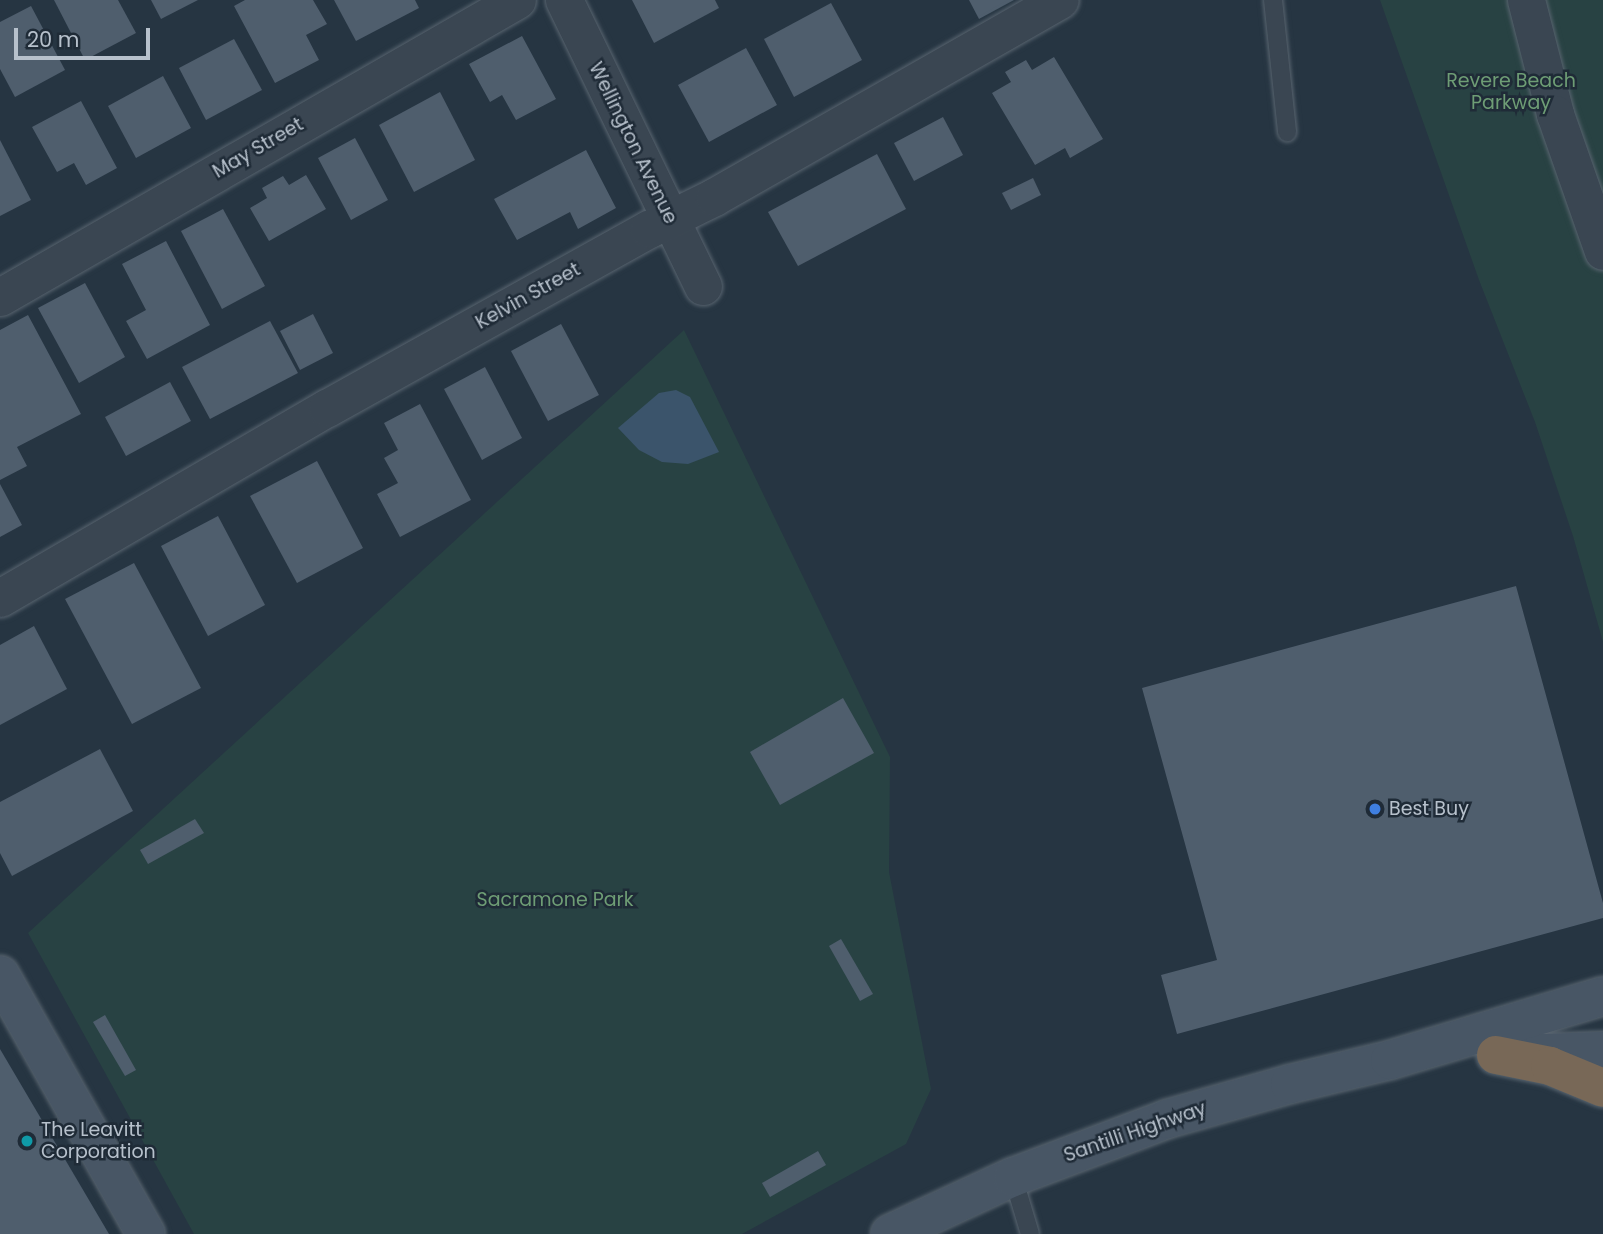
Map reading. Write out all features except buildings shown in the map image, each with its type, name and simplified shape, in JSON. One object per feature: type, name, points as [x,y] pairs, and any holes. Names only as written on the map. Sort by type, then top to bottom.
[{"type":"highway","points":[[1496,1055],[1550,1066],[1603,1088]]},
{"type":"main road","points":[[0,975],[146,1234]]},
{"type":"main road","name":"Santilli Highway","points":[[890,1234],[1013,1177],[1167,1119],[1290,1084],[1390,1060],[1603,996]]},
{"type":"main road","name":"Santilli Highway","points":[[1390,1060],[1603,1051]]},
{"type":"street","name":"May Street","points":[[0,297],[517,0]]},
{"type":"street","name":"Wellington Avenue","points":[[564,0],[703,286]]},
{"type":"street","name":"Kelvin Street","points":[[0,598],[327,408],[670,218],[714,197],[1060,0]]},
{"type":"street","points":[[1526,0],[1555,114],[1603,251]]},
{"type":"lane","points":[[1273,0],[1287,132]]},
{"type":"lane","points":[[1013,1177],[1030,1234]]},
{"type":"green space","name":"Revere Beach Parkway","points":[[1380,0],[1603,0],[1603,642],[1573,536],[1535,422],[1479,280]]},
{"type":"green space","name":"Sacramone Park","points":[[684,330],[890,757],[889,872],[931,1089],[906,1144],[742,1234],[194,1234],[28,933]]},
{"type":"water","points":[[676,390],[690,397],[719,452],[688,464],[662,462],[639,450],[618,428],[659,393]]},
{"type":"place","name":"Best Buy","points":[[1375,809]]},
{"type":"place","name":"The Leavitt Corporation","points":[[27,1141]]}]
